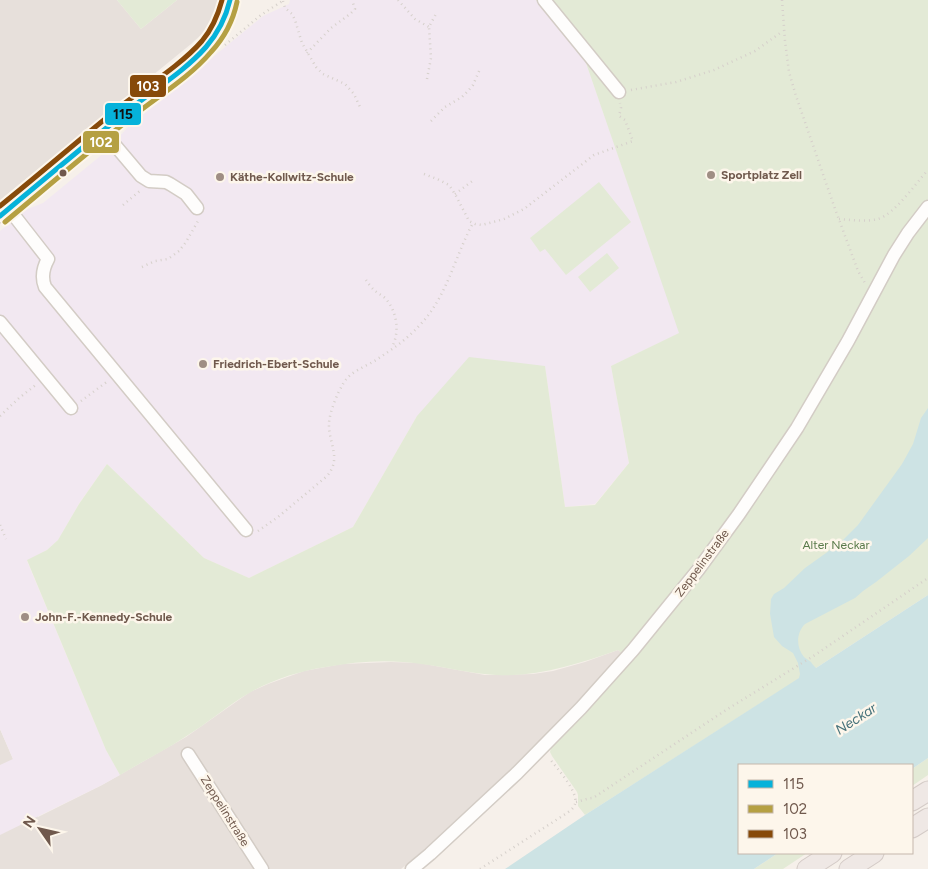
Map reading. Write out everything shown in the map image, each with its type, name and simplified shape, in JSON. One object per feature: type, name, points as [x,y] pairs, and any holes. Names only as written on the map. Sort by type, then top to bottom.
[{"type":"highway","points":[[913,800],[928,791]]},
{"type":"highway","points":[[913,827],[928,818]]},
{"type":"highway","points":[[807,869],[830,854]]},
{"type":"highway","points":[[849,869],[872,854]]},
{"type":"street","points":[[230,0],[221,25],[210,42],[198,55],[4,213],[48,260],[43,272],[45,286],[246,530]]},
{"type":"street","points":[[544,0],[619,92]]},
{"type":"street","points":[[103,132],[138,174],[150,181],[168,183],[184,192],[197,208]]},
{"type":"street","name":"Zeppelinstraße","points":[[412,869],[512,778],[598,690],[677,596],[719,542],[797,428],[832,370],[900,244],[928,207]]},
{"type":"street","points":[[0,322],[71,408]]},
{"type":"street","name":"Zeppelinstraße","points":[[188,754],[262,869]]},
{"type":"path","points":[[283,0],[285,8],[296,20],[300,38],[314,64],[321,72],[347,85],[360,107]]},
{"type":"path","points":[[307,53],[331,28],[352,12],[354,8],[352,0]]},
{"type":"path","points":[[398,0],[415,19],[429,28]]},
{"type":"path","points":[[782,0],[783,31],[789,72],[807,132],[860,276],[874,293]]},
{"type":"path","points":[[427,79],[431,58],[429,28],[436,12]]},
{"type":"path","points":[[424,174],[437,178],[451,187],[466,216],[473,223],[479,225],[492,223],[511,216],[521,211],[552,188],[591,156],[632,141],[625,120],[619,116],[621,108],[619,92],[676,82],[714,70],[755,51],[783,31]]},
{"type":"path","points":[[431,121],[445,107],[468,92],[480,69]]},
{"type":"path","points":[[839,219],[871,220],[886,216],[928,170]]},
{"type":"path","points":[[455,194],[475,178]]},
{"type":"path","points":[[123,205],[139,192],[159,182]]},
{"type":"path","points":[[142,267],[153,261],[168,259],[182,248],[202,215],[197,208]]},
{"type":"path","points":[[246,530],[252,533],[256,532],[278,517],[328,474],[334,460],[330,420],[340,388],[349,376],[375,361],[417,329],[431,312],[448,282],[465,238],[473,223]]},
{"type":"path","points":[[366,280],[386,300],[394,315],[396,335],[395,341],[389,350]]},
{"type":"path","points":[[71,408],[118,374]]},
{"type":"path","points":[[0,416],[46,377]]},
{"type":"path","points":[[0,525],[6,538]]},
{"type":"path","points":[[576,802],[593,798],[726,710],[815,655],[928,578]]},
{"type":"path","points":[[480,869],[573,808],[576,802],[573,790],[542,747]]},
{"type":"shaded area","points":[[0,0],[117,0],[141,29],[177,0],[218,0],[211,21],[203,33],[0,200]]},
{"type":"shaded area","points":[[290,0],[536,0],[585,60],[680,333],[611,366],[629,463],[595,504],[565,507],[545,366],[417,416],[353,527],[249,578],[204,558],[107,464],[80,502],[58,540],[47,550],[27,561],[106,750],[120,775],[0,835],[0,765],[13,759],[0,729],[0,231],[25,210],[43,203],[104,153],[130,125],[263,16],[289,4]]},
{"type":"shaded area","points":[[618,650],[622,653],[538,744],[401,869],[0,869],[0,729],[38,817],[102,785],[186,737],[250,692],[304,671],[342,664],[391,662],[419,663],[485,675],[533,674],[553,671],[585,662]]},
{"type":"green space","points":[[117,0],[177,0],[141,29]]},
{"type":"green space","points":[[536,0],[928,0],[928,199],[906,226],[819,380],[754,482],[689,571],[622,653],[618,650],[558,669],[512,675],[468,672],[409,662],[385,661],[350,663],[307,671],[278,679],[251,692],[177,742],[120,775],[106,750],[27,560],[47,550],[58,540],[79,504],[107,464],[204,558],[249,578],[353,527],[417,416],[469,357],[545,366],[565,507],[595,505],[629,463],[611,366],[679,333],[585,60]]},
{"type":"green space","points":[[599,182],[631,222],[566,275],[545,249],[540,252],[530,238]]},
{"type":"green space","name":"Alter Neckar","points":[[928,217],[928,595],[585,815],[578,806],[577,792],[552,756],[551,748],[604,692],[677,607],[700,577],[817,407],[841,367],[899,259]]},
{"type":"green space","points":[[607,253],[619,268],[590,292],[578,277]]},
{"type":"green space","points":[[928,758],[928,775],[913,785],[913,768]]},
{"type":"green space","points":[[776,854],[806,854],[783,869],[754,869]]},
{"type":"water","name":"Neckar","points":[[928,408],[928,538],[909,556],[855,598],[805,624],[800,632],[798,645],[804,657],[816,668],[928,595],[928,758],[913,768],[913,764],[738,764],[738,854],[776,854],[754,869],[505,869],[585,815],[799,678],[798,663],[793,653],[782,646],[774,637],[770,614],[771,599],[774,594],[784,588],[805,568],[840,543],[858,525],[902,464],[913,444],[921,418]]},
{"type":"transit line","name":"103","points":[[0,206],[121,106],[194,50],[212,27],[222,0]]},
{"type":"transit line","name":"115","points":[[0,216],[197,56],[218,30],[230,0]]},
{"type":"transit line","name":"102","points":[[5,222],[202,61],[216,47],[224,35],[237,2]]},
{"type":"place","name":"Sportplatz Zell","points":[[711,175]]},
{"type":"place","name":"Käthe-Kollwitz-Schule","points":[[220,177]]},
{"type":"place","name":"Friedrich-Ebert-Schule","points":[[203,364]]},
{"type":"place","name":"John-F.-Kennedy-Schule","points":[[25,617]]}]
